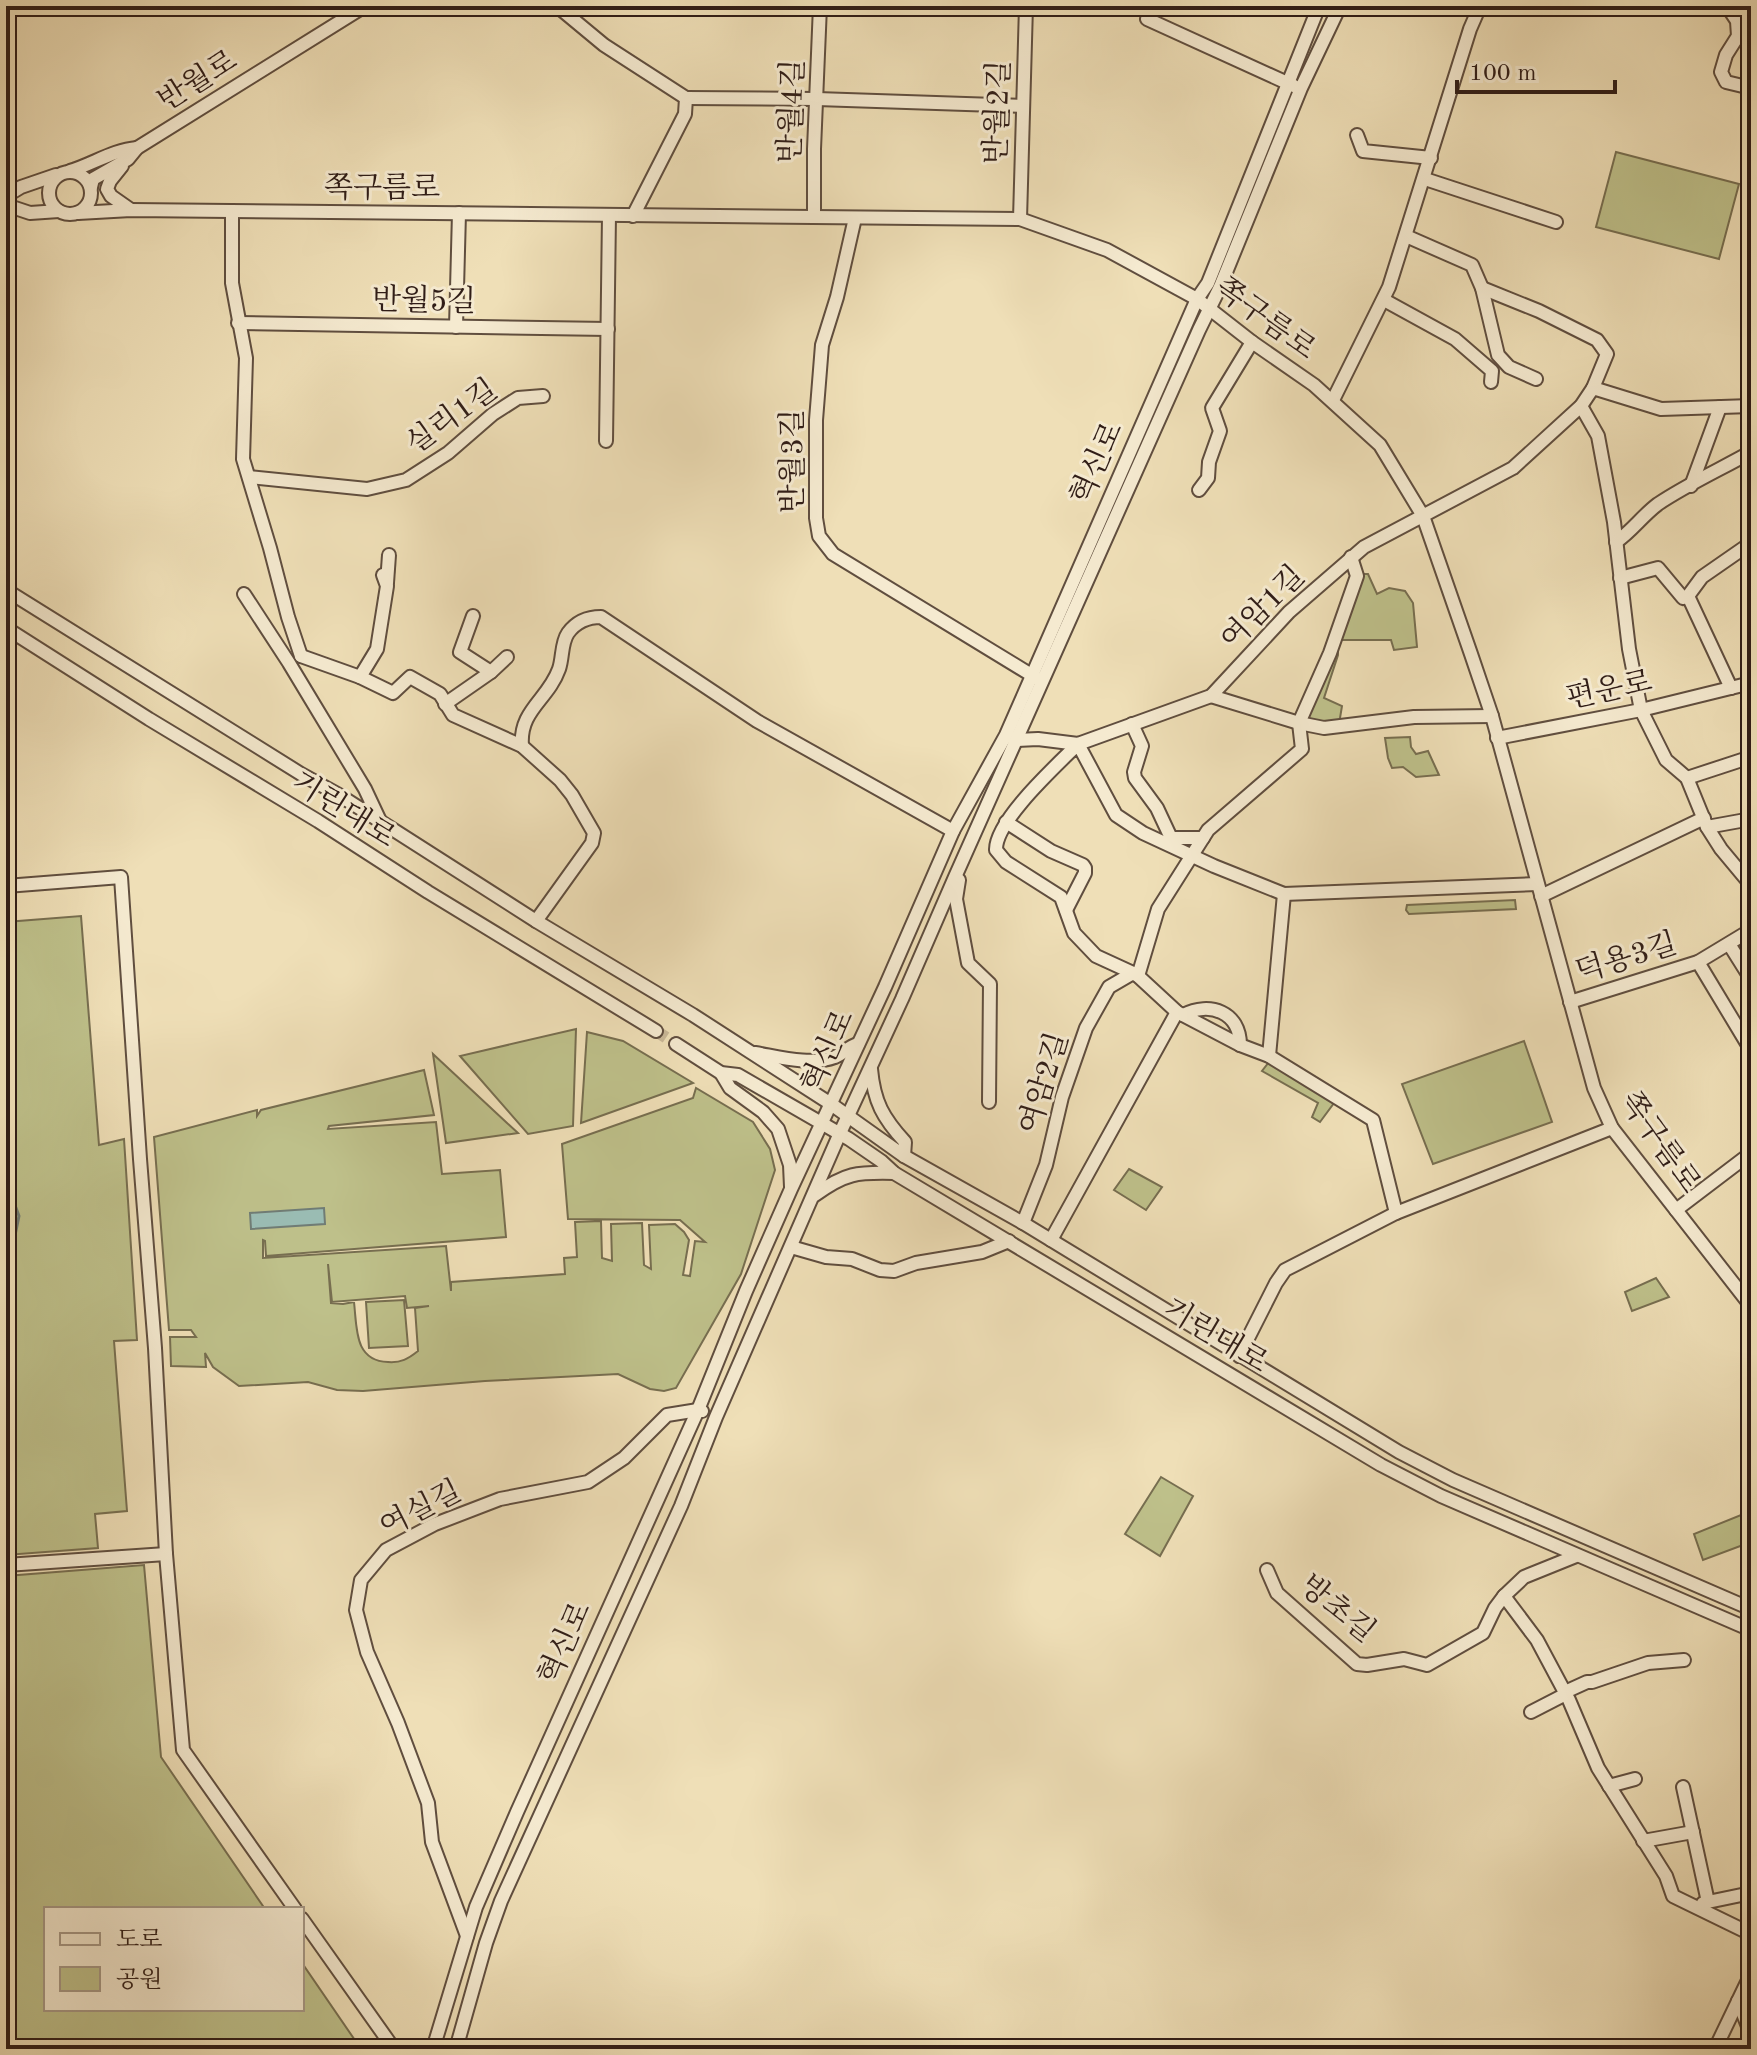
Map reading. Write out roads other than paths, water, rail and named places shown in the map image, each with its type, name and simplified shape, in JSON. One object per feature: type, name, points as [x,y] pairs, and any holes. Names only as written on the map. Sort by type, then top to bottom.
[{"type":"street","name":"반월로","points":[[137,148],[365,6]]},
{"type":"street","points":[[557,6],[604,45],[686,98],[1022,106]]},
{"type":"street","name":"반월4길","points":[[814,217],[820,6]]},
{"type":"street","name":"반월2길","points":[[1020,219],[1026,6]]},
{"type":"street","name":"혁신로","points":[[1037,678],[1220,287],[1295,86],[1319,6]]},
{"type":"street","name":"혁신로","points":[[456,2049],[501,1901],[681,1506],[716,1417],[870,1065],[902,999],[1197,299],[1208,283],[1295,86],[1340,6]]},
{"type":"street","points":[[1333,400],[1384,300],[1425,179],[1477,6]]},
{"type":"street","points":[[1727,6],[1737,21],[1738,36],[1726,55],[1721,72],[1726,82],[1751,88]]},
{"type":"street","points":[[1147,19],[1295,86]]},
{"type":"street","points":[[633,216],[685,114],[686,98]]},
{"type":"street","points":[[1357,135],[1363,151],[1431,158]]},
{"type":"street","points":[[131,210],[99,201],[91,190],[83,175],[66,172],[57,176],[49,188],[51,202],[59,211],[78,213],[88,205],[91,190],[93,179],[124,161],[137,148]]},
{"type":"street","points":[[6,196],[21,187],[91,165],[120,150],[137,148]]},
{"type":"street","points":[[124,161],[107,189],[111,196],[131,210]]},
{"type":"street","points":[[1425,179],[1556,222]]},
{"type":"street","points":[[6,205],[30,213],[59,211]]},
{"type":"street","name":"쪽구름로","points":[[78,213],[131,210],[1020,219],[1107,250],[1197,299],[1333,400],[1380,445],[1423,516],[1492,716],[1594,1088],[1612,1128],[1751,1306]]},
{"type":"street","points":[[232,212],[232,283],[246,358],[243,459],[301,656]]},
{"type":"street","points":[[456,327],[459,213]]},
{"type":"street","points":[[606,441],[609,215]]},
{"type":"street","name":"반월3길","points":[[855,218],[837,297],[822,345],[816,420],[816,518],[819,536],[833,554],[1037,678]]},
{"type":"street","points":[[1406,236],[1472,265],[1482,288],[1498,355],[1509,367],[1536,379]]},
{"type":"street","name":"여암1길","points":[[1008,819],[1078,744],[1211,696],[1289,612],[1351,557],[1364,547],[1513,468],[1581,406],[1593,388],[1607,354],[1597,340],[1539,311],[1482,288]]},
{"type":"street","points":[[1384,300],[1455,339],[1492,371],[1491,382]]},
{"type":"street","name":"반월5길","points":[[238,323],[608,329]]},
{"type":"street","points":[[1199,490],[1208,478],[1209,462],[1220,431],[1212,408],[1252,342]]},
{"type":"street","points":[[1593,388],[1661,409],[1751,406]]},
{"type":"street","name":"실리1길","points":[[249,477],[367,489],[406,480],[448,453],[493,414],[518,398],[543,396]]},
{"type":"street","points":[[1581,406],[1598,436],[1641,710],[1666,760],[1687,778],[1705,823],[1721,849],[1751,885]]},
{"type":"street","points":[[1691,486],[1720,407]]},
{"type":"street","points":[[1616,542],[1659,504],[1751,452]]},
{"type":"street","points":[[1620,578],[1658,568],[1683,598],[1702,577],[1751,543]]},
{"type":"street","points":[[360,677],[377,649],[389,555]]},
{"type":"street","points":[[1136,975],[1158,909],[1208,830],[1302,749],[1299,723],[1330,653],[1357,576],[1351,557]]},
{"type":"street","name":"기린대로","points":[[6,590],[536,921],[693,1015],[831,1104],[904,1156],[1023,1223],[1399,1452],[1453,1480],[1751,1609]]},
{"type":"street","points":[[244,594],[365,789],[380,822]]},
{"type":"street","points":[[1688,596],[1731,688]]},
{"type":"street","points":[[473,616],[460,652],[491,672]]},
{"type":"street","points":[[522,746],[524,722],[549,689],[559,669],[565,637],[581,621],[601,617],[757,721],[953,831]]},
{"type":"street","name":"기린대로","points":[[6,628],[656,1031]]},
{"type":"street","points":[[289,663],[301,656],[360,677],[393,693],[410,677],[440,694],[453,715],[522,746],[560,780],[594,833],[592,843],[536,921]]},
{"type":"street","points":[[445,704],[507,657]]},
{"type":"street","name":"편운로","points":[[1497,738],[1641,710],[1751,683]]},
{"type":"street","points":[[1211,696],[1324,728],[1414,717],[1492,716]]},
{"type":"street","points":[[1132,724],[1142,746],[1135,778],[1157,808],[1171,838],[1203,838]]},
{"type":"street","name":"혁신로","points":[[433,2049],[476,1907],[698,1410],[746,1291],[953,831],[1011,738]]},
{"type":"street","name":"여암1길","points":[[1011,738],[1078,744]]},
{"type":"street","points":[[1078,744],[1116,815],[1143,833],[1284,894],[1539,890],[1705,823],[1751,819]]},
{"type":"street","points":[[1687,778],[1751,757]]},
{"type":"street","points":[[1066,910],[1085,868],[1051,851],[1008,819],[996,843],[996,850],[1001,857],[1061,897],[1074,933],[1096,956],[1136,975],[1180,1013],[1240,1045],[1269,1056],[1373,1120],[1396,1213]]},
{"type":"street","points":[[6,886],[121,877],[155,1348],[166,1554],[183,1750],[294,1907]]},
{"type":"street","points":[[955,877],[959,877],[956,899],[968,963],[990,984],[989,1102]]},
{"type":"street","points":[[1269,1056],[1284,894]]},
{"type":"street","name":"덕용3길","points":[[1570,1002],[1698,962],[1751,930]]},
{"type":"street","points":[[1729,944],[1751,979]]},
{"type":"street","name":"덕용3길","points":[[1698,962],[1751,1050]]},
{"type":"street","name":"여암2길","points":[[1023,1223],[1046,1165],[1062,1097],[1086,1028],[1109,987],[1136,975]]},
{"type":"street","points":[[1051,1240],[1180,1013],[1203,1008],[1226,1014],[1236,1025],[1240,1045]]},
{"type":"street","name":"기린대로","points":[[676,1044],[721,1073],[738,1075],[840,1133],[894,1173],[1381,1465],[1441,1496],[1751,1630]]},
{"type":"street","points":[[748,1051],[806,1061],[835,1057],[858,1044]]},
{"type":"street","points":[[870,1065],[877,1102],[891,1127],[905,1142],[904,1156]]},
{"type":"street","points":[[721,1073],[730,1088],[763,1112],[778,1129],[790,1165],[791,1189]]},
{"type":"street","name":"기린대로","points":[[1239,1356],[1285,1270],[1396,1213],[1612,1128]]},
{"type":"street","points":[[1676,1210],[1749,1158]]},
{"type":"street","points":[[812,1197],[832,1182],[854,1173],[894,1173]]},
{"type":"street","points":[[791,1247],[894,1271],[916,1263],[982,1252],[1009,1241]]},
{"type":"street","points":[[698,1410],[716,1417]]},
{"type":"street","name":"여실길","points":[[468,1937],[432,1842],[428,1803],[367,1652],[356,1610],[361,1580],[386,1550],[435,1524],[500,1499],[588,1482],[624,1458],[667,1415],[698,1410]]},
{"type":"street","points":[[6,1565],[166,1554]]},
{"type":"street","name":"방초길","points":[[1267,1570],[1277,1593],[1357,1664],[1404,1659],[1427,1665],[1483,1633],[1495,1608],[1524,1577],[1576,1556]]},
{"type":"street","points":[[1504,1596],[1537,1640],[1566,1693],[1598,1768],[1666,1876],[1673,1896],[1751,1934]]},
{"type":"street","points":[[1531,1712],[1587,1682],[1648,1663],[1684,1660]]},
{"type":"street","points":[[1609,1786],[1635,1779]]},
{"type":"street","points":[[1683,1787],[1708,1902]]},
{"type":"street","points":[[1643,1841],[1693,1832]]},
{"type":"street","points":[[1692,1905],[1751,1893]]},
{"type":"street","points":[[304,1922],[394,2049]]},
{"type":"street","points":[[1715,2049],[1751,1974]]},
{"type":"street","points":[[1738,2001],[1751,2034]]},
{"type":"water","points":[[324,1208],[325,1224],[251,1229],[250,1213]]},
{"type":"waterway","points":[[6,1181],[19,1216],[6,1279]]},
{"type":"tunnel","points":[[656,1031],[676,1044]]}]
